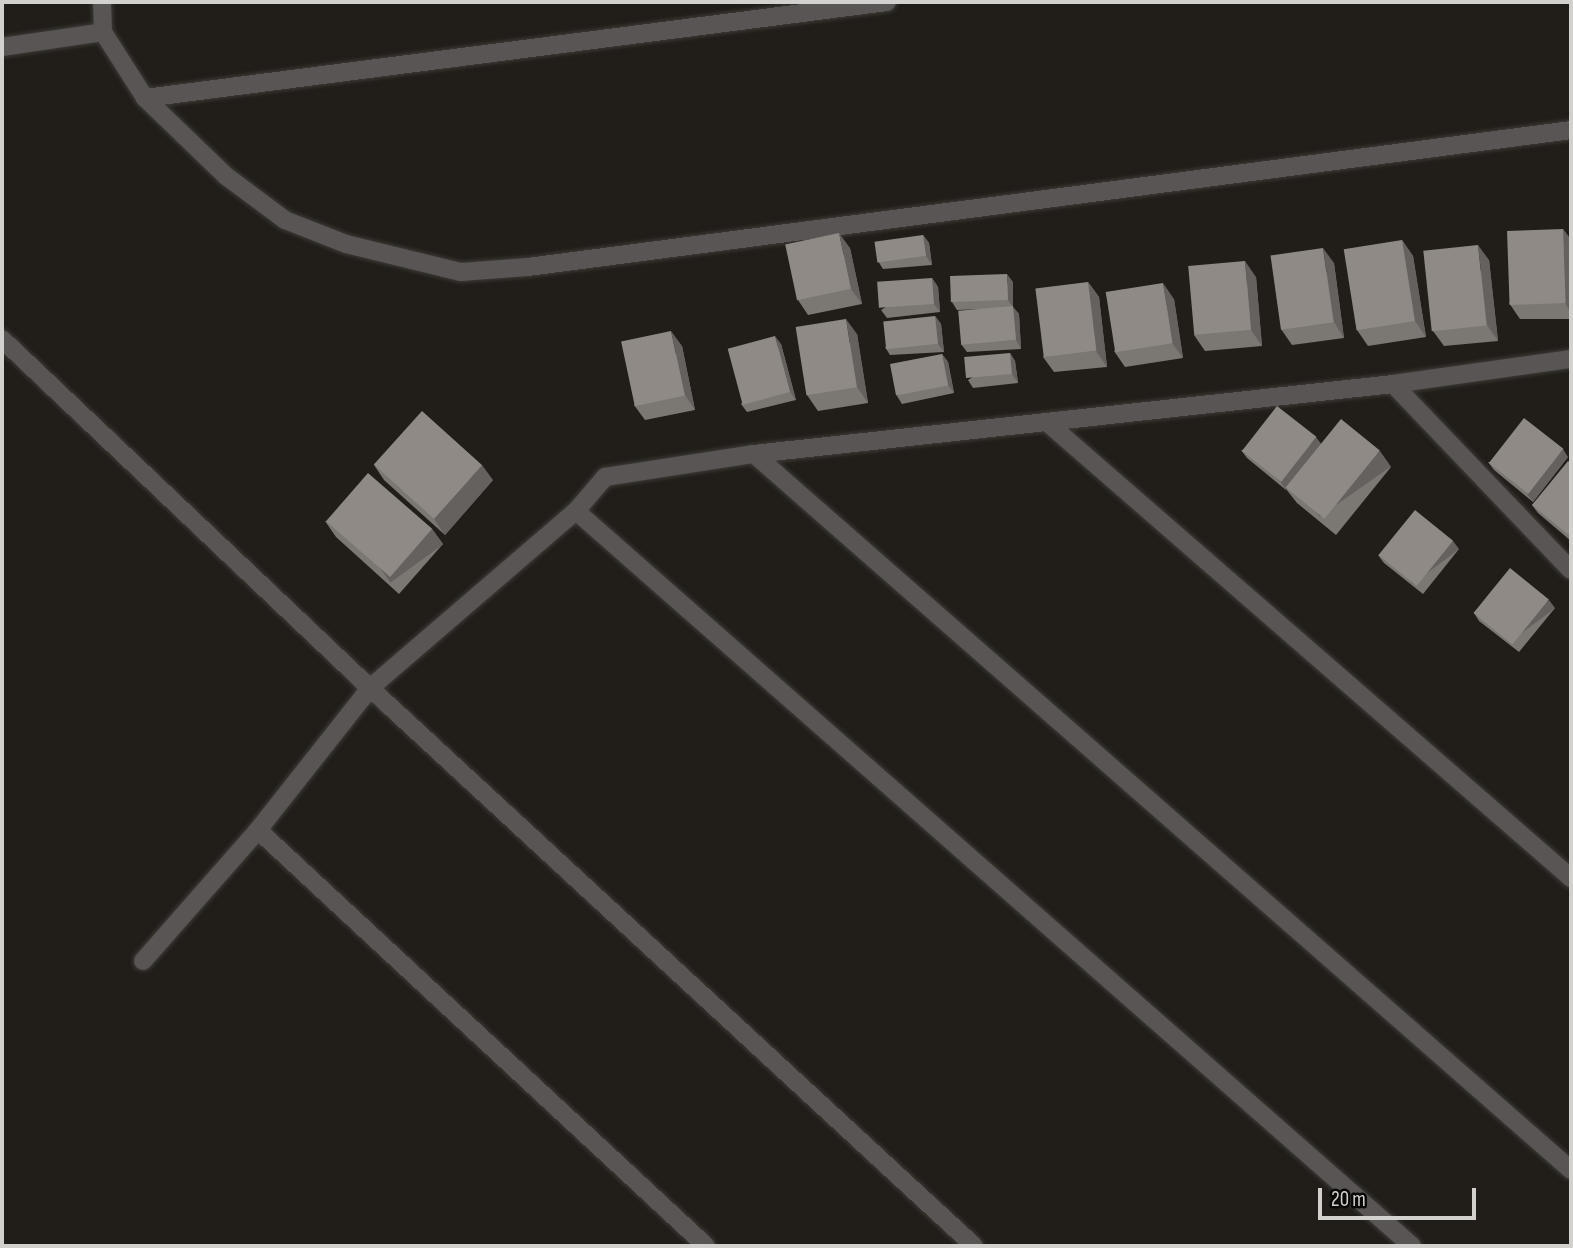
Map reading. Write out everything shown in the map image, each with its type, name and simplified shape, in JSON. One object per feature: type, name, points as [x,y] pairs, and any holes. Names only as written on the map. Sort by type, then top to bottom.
[{"type":"street","points":[[102,2],[103,32],[145,98],[226,176],[285,220],[346,243],[461,272],[528,267],[1571,130]]},
{"type":"street","points":[[145,98],[887,2]]},
{"type":"street","points":[[2,47],[103,32]]},
{"type":"street","points":[[2,339],[370,688],[974,1246]]},
{"type":"street","points":[[143,961],[258,830],[370,688],[576,511],[605,477],[754,454],[1049,424],[1393,384],[1571,359]]},
{"type":"street","points":[[1393,384],[1571,570]]},
{"type":"street","points":[[1049,424],[1571,878]]},
{"type":"street","points":[[754,454],[1571,1170]]},
{"type":"street","points":[[576,511],[1412,1246]]},
{"type":"street","points":[[258,830],[706,1246]]},
{"type":"building","points":[[1563,229],[1566,303],[1510,305],[1507,231]]},
{"type":"building","points":[[839,233],[851,289],[797,300],[785,244]]},
{"type":"building","points":[[923,235],[926,256],[877,263],[874,242]]},
{"type":"building","points":[[1402,240],[1415,321],[1357,330],[1344,249]]},
{"type":"building","points":[[1478,245],[1486,326],[1432,331],[1423,251]]},
{"type":"building","points":[[1323,248],[1333,322],[1281,330],[1271,255]]},
{"type":"building","points":[[1245,261],[1251,330],[1194,335],[1188,266]]},
{"type":"building","points":[[1007,274],[1008,300],[951,302],[950,276]]},
{"type":"building","points":[[932,278],[934,304],[879,308],[877,282]]},
{"type":"building","points":[[1088,282],[1096,350],[1044,357],[1035,288]]},
{"type":"building","points":[[1163,283],[1173,343],[1115,352],[1106,292]]},
{"type":"building","points":[[1013,306],[1016,340],[961,345],[958,311]]},
{"type":"building","points":[[935,316],[938,344],[886,349],[883,321]]},
{"type":"building","points":[[846,319],[857,387],[806,395],[796,327]]},
{"type":"building","points":[[671,331],[685,396],[635,406],[621,342]]},
{"type":"building","points":[[775,336],[790,392],[743,405],[728,349]]},
{"type":"building","points":[[1010,353],[1012,374],[966,378],[964,357]]},
{"type":"building","points":[[942,354],[948,385],[896,396],[890,364]]},
{"type":"building","points":[[1277,406],[1316,437],[1281,482],[1242,451]]},
{"type":"building","points":[[422,411],[482,465],[434,519],[374,465]]},
{"type":"building","points":[[1524,418],[1563,449],[1528,494],[1489,463]]},
{"type":"building","points":[[1341,419],[1380,450],[1324,519],[1286,487]]},
{"type":"building","points":[[1568,461],[1571,464],[1571,537],[1532,505]]},
{"type":"building","points":[[368,473],[432,529],[390,577],[326,521]]},
{"type":"building","points":[[1415,510],[1453,541],[1417,586],[1378,555]]},
{"type":"building","points":[[1510,568],[1549,599],[1512,645],[1473,613]]}]
